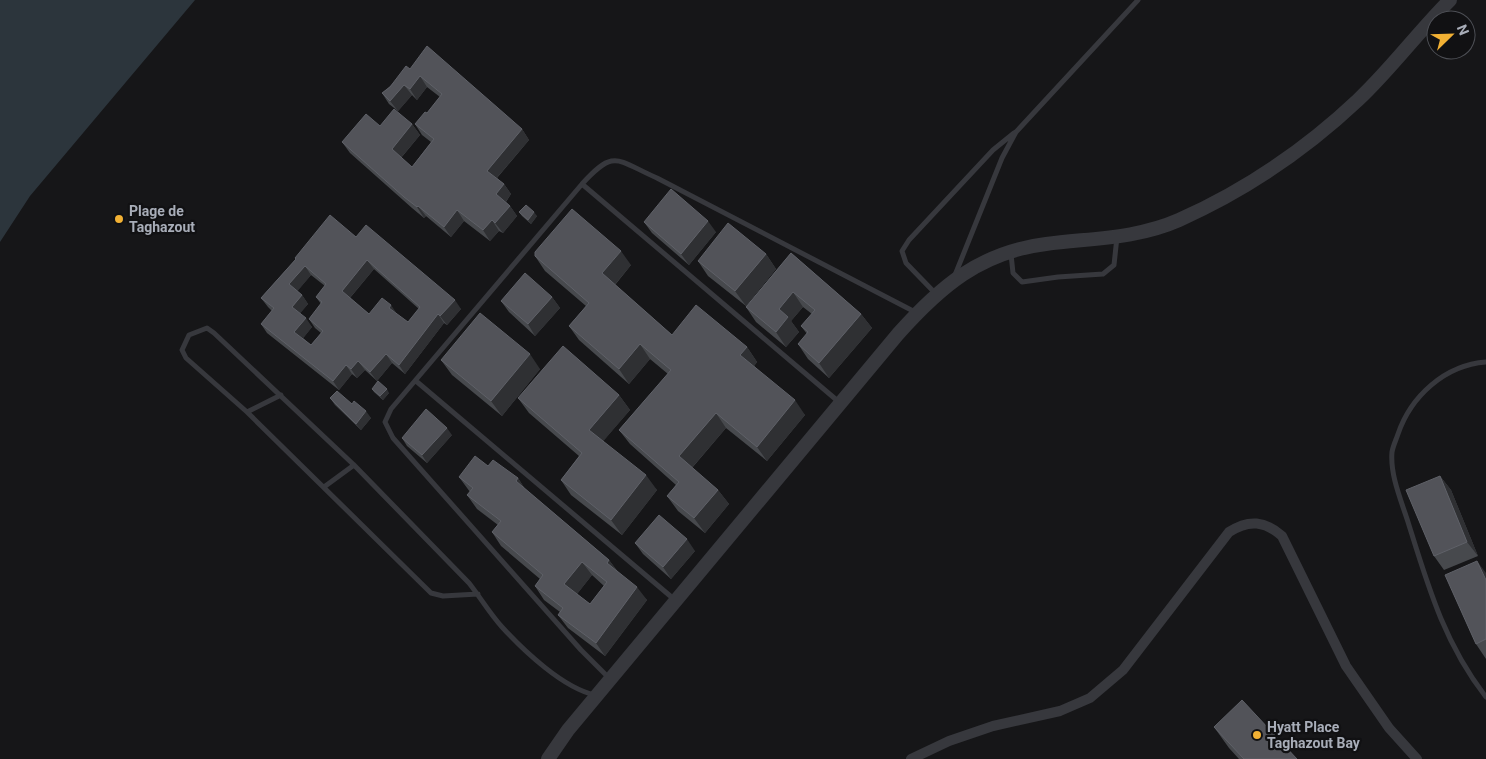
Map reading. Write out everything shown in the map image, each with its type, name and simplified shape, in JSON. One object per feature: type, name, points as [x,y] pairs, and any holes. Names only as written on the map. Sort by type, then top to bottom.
[{"type":"street","points":[[548,759],[610,680],[917,313],[954,278],[971,268],[1010,251],[1044,244],[1117,237],[1155,230],[1213,203],[1269,170],[1327,127],[1359,100],[1450,0]]},
{"type":"street","points":[[911,759],[949,740],[993,726],[1060,711],[1090,698],[1123,670],[1229,532],[1247,523],[1266,525],[1282,536],[1346,666],[1389,728],[1417,759]]},
{"type":"lane","points":[[936,294],[902,257],[902,251],[909,240],[993,150],[1016,132],[1138,0]]},
{"type":"lane","points":[[954,278],[1002,158],[1016,132]]},
{"type":"lane","points":[[610,680],[580,650],[389,432],[385,422],[386,414],[582,184],[602,164],[610,160],[617,160],[657,178],[917,313]]},
{"type":"lane","points":[[582,184],[841,404]]},
{"type":"lane","points":[[1010,251],[1013,273],[1022,282],[1103,274],[1114,265],[1117,237]]},
{"type":"lane","points":[[478,594],[450,596],[431,594],[247,412],[186,358],[182,350],[188,335],[207,328],[214,333],[354,465],[478,594],[501,626],[536,659],[580,692],[597,696]]},
{"type":"lane","points":[[1486,362],[1471,363],[1455,369],[1432,384],[1415,400],[1402,422],[1392,452],[1395,481],[1432,602],[1452,644],[1486,697]]},
{"type":"lane","points":[[416,381],[677,601]]},
{"type":"lane","points":[[247,412],[281,395]]},
{"type":"lane","points":[[324,487],[354,465]]},
{"type":"shaded area","points":[[0,0],[195,0],[30,196],[0,242]]},
{"type":"building","points":[[427,46],[522,129],[487,171],[504,184],[496,194],[510,206],[495,223],[492,220],[483,230],[457,210],[444,227],[404,197],[342,142],[366,114],[380,126],[394,109],[412,124],[392,149],[412,167],[434,139],[415,124],[425,112],[427,113],[442,94],[420,76],[410,89],[404,85],[390,101],[382,93],[390,87],[406,66],[410,69]]},
{"type":"building","points":[[671,189],[708,221],[681,254],[644,222]]},
{"type":"building","points":[[526,205],[534,212],[528,220],[519,212]]},
{"type":"building","points":[[572,209],[621,251],[602,273],[672,335],[696,305],[747,347],[740,355],[795,400],[757,447],[716,413],[679,456],[718,490],[694,518],[667,496],[679,482],[619,430],[671,370],[640,344],[619,369],[569,326],[589,303],[535,256],[535,252]]},
{"type":"building","points":[[330,215],[356,237],[366,225],[455,300],[440,316],[438,314],[399,365],[386,354],[370,372],[358,361],[351,369],[346,365],[333,381],[261,324],[274,308],[261,298]],"holes":[[[367,260],[420,307],[408,322],[389,308],[391,305],[382,298],[369,314],[342,291]],[[305,266],[326,284],[316,297],[322,302],[309,319],[323,331],[311,345],[294,332],[306,318],[292,307],[302,295],[289,284]]]},
{"type":"building","points":[[728,223],[766,254],[735,291],[698,261]]},
{"type":"building","points":[[791,253],[861,314],[819,363],[798,344],[808,332],[801,326],[815,310],[793,292],[779,309],[788,317],[776,332],[746,307]]},
{"type":"building","points":[[525,273],[552,297],[528,324],[501,301]]},
{"type":"building","points":[[480,313],[530,354],[491,401],[441,360]]},
{"type":"building","points":[[563,346],[619,395],[589,430],[646,475],[611,520],[561,480],[582,453],[518,398]]},
{"type":"building","points":[[378,381],[387,389],[380,396],[372,389]]},
{"type":"building","points":[[337,391],[352,404],[354,401],[366,411],[356,424],[330,398]]},
{"type":"building","points":[[426,409],[447,428],[422,455],[402,438]]},
{"type":"building","points":[[475,456],[488,466],[493,460],[518,478],[516,481],[609,560],[607,563],[637,587],[596,643],[558,615],[563,608],[535,586],[543,575],[492,532],[501,521],[467,495],[473,488],[459,477]],"holes":[[[582,562],[607,582],[590,604],[564,584]]]},
{"type":"building","points":[[1440,476],[1467,542],[1434,556],[1406,490]]},
{"type":"building","points":[[659,515],[687,539],[663,567],[635,543]]},
{"type":"building","points":[[1477,561],[1486,580],[1486,639],[1476,644],[1445,575]]},
{"type":"building","points":[[1242,700],[1297,759],[1244,759],[1214,727]]},
{"type":"place","name":"Plage de Taghazout","points":[[119,219]]},
{"type":"place","name":"Hyatt Place Taghazout Bay","points":[[1257,735]]}]
